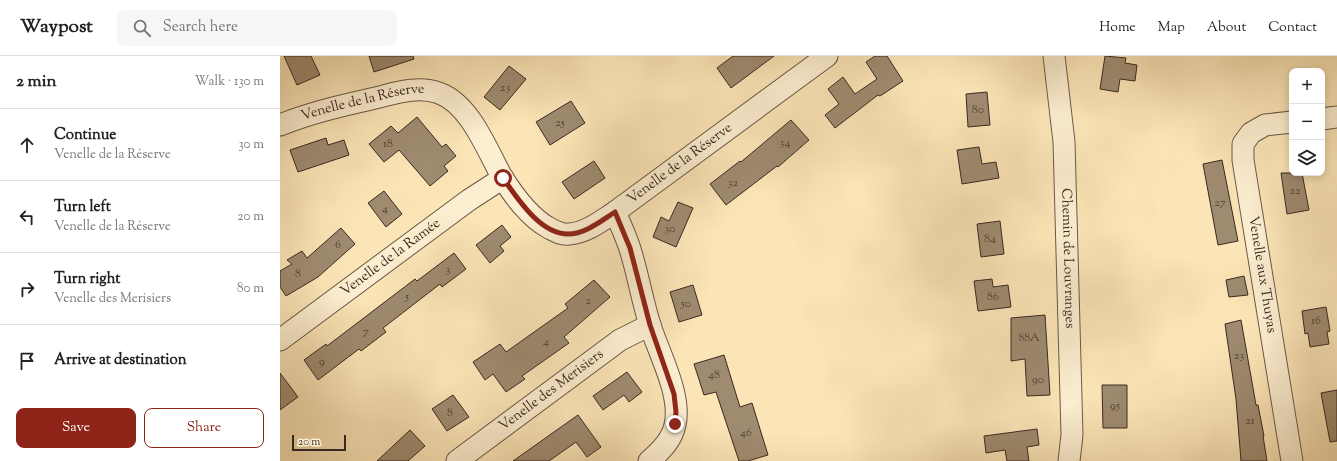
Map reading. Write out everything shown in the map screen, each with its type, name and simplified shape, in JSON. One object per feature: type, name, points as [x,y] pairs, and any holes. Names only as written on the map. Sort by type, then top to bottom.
[{"type":"street","name":"Venelle de la Réserve","points":[[280,125],[329,108],[410,90],[427,91],[439,94],[452,100],[462,110],[520,203],[540,223],[557,233],[568,234],[594,226],[615,212],[826,56]]},
{"type":"street","name":"Chemin de Louvranges","points":[[1054,56],[1064,142],[1072,434],[1069,461]]},
{"type":"street","points":[[1325,118],[1337,117]]},
{"type":"street","name":"Venelle aux Thuyas","points":[[1289,122],[1265,125],[1251,133],[1243,144],[1245,168],[1292,461]]},
{"type":"street","name":"Venelle de la Ramée","points":[[280,340],[469,200],[503,178]]},
{"type":"street","points":[[615,212],[630,248],[650,325],[674,394],[676,412],[675,424],[671,437],[665,446],[649,461]]},
{"type":"street","name":"Venelle des Merisiers","points":[[457,461],[620,340],[650,325]]},
{"type":"building","points":[[284,56],[311,56],[320,75],[297,85]]},
{"type":"building","points":[[369,56],[413,56],[414,59],[374,72]]},
{"type":"building","points":[[733,56],[774,56],[731,88],[717,68]]},
{"type":"building","points":[[875,56],[887,56],[903,81],[880,96],[878,95],[835,128],[825,115],[839,104],[828,89],[843,77],[855,94],[877,79],[866,62]]},
{"type":"building","points":[[1105,56],[1126,58],[1125,63],[1137,65],[1135,81],[1120,79],[1118,92],[1100,89]]},
{"type":"building","points":[[509,66],[526,79],[500,110],[484,97]]},
{"type":"building","points":[[987,92],[990,125],[968,127],[966,94]]},
{"type":"building","points":[[571,101],[585,123],[550,145],[536,122]]},
{"type":"building","points":[[417,117],[442,147],[446,144],[456,156],[444,166],[448,171],[430,186],[399,150],[384,162],[369,144],[391,126],[398,133]]},
{"type":"building","points":[[791,120],[809,140],[778,167],[777,166],[726,205],[710,184],[740,161],[741,162]]},
{"type":"building","points":[[326,138],[328,145],[344,140],[349,155],[298,172],[290,150]]},
{"type":"building","points":[[979,147],[982,164],[996,162],[999,178],[962,184],[957,150]]},
{"type":"building","points":[[1222,160],[1238,241],[1218,245],[1203,164]]},
{"type":"building","points":[[594,161],[605,178],[574,199],[562,182]]},
{"type":"building","points":[[1281,173],[1289,173],[1289,176],[1303,176],[1309,210],[1287,214]]},
{"type":"building","points":[[384,191],[402,214],[386,227],[368,203]]},
{"type":"building","points":[[678,202],[693,208],[676,247],[653,237],[661,217],[669,221]]},
{"type":"building","points":[[1000,221],[1004,254],[981,257],[977,224]]},
{"type":"building","points":[[502,225],[511,237],[500,246],[504,251],[490,263],[476,245]]},
{"type":"building","points":[[341,228],[355,244],[318,277],[286,296],[280,287],[280,271],[292,264],[287,260],[302,251],[307,258]]},
{"type":"building","points":[[454,253],[466,269],[442,287],[440,284],[383,328],[386,332],[361,351],[359,349],[318,380],[304,360],[326,344],[327,346],[415,279],[417,281]]},
{"type":"building","points":[[1244,276],[1248,295],[1229,297],[1226,280]]},
{"type":"building","points":[[992,279],[993,287],[1008,285],[1011,307],[978,311],[974,281]]},
{"type":"building","points":[[594,280],[610,297],[564,337],[569,343],[522,376],[525,379],[506,392],[493,374],[485,380],[473,362],[500,344],[506,352],[568,308],[565,304]]},
{"type":"building","points":[[693,285],[702,315],[679,322],[670,292]]},
{"type":"building","points":[[1326,307],[1330,331],[1327,332],[1329,344],[1310,347],[1308,333],[1305,334],[1302,311]]},
{"type":"building","points":[[1045,315],[1050,395],[1027,396],[1025,359],[1011,361],[1011,318]]},
{"type":"building","points":[[1241,320],[1256,405],[1258,405],[1264,436],[1267,461],[1241,461],[1236,399],[1225,324]]},
{"type":"building","points":[[724,355],[740,407],[752,403],[768,455],[748,461],[739,461],[716,392],[704,395],[694,364]]},
{"type":"building","points":[[627,372],[642,392],[629,402],[624,395],[603,410],[593,396]]},
{"type":"building","points":[[280,373],[298,397],[280,410]]},
{"type":"building","points":[[1102,385],[1127,385],[1127,428],[1103,428]]},
{"type":"building","points":[[1337,390],[1337,441],[1330,442],[1321,393]]},
{"type":"building","points":[[453,395],[469,417],[447,431],[432,409]]},
{"type":"building","points":[[578,415],[601,447],[587,457],[576,442],[549,461],[513,461]]},
{"type":"building","points":[[1037,429],[1039,445],[1027,447],[1029,461],[1007,461],[1005,450],[986,453],[984,436]]},
{"type":"building","points":[[410,430],[425,446],[408,461],[377,461]]},
{"type":"route","points":[[503,178],[520,203],[540,223],[557,233],[568,234],[578,232],[594,226],[615,212],[630,248],[650,325],[674,394],[676,412],[675,424]]}]
